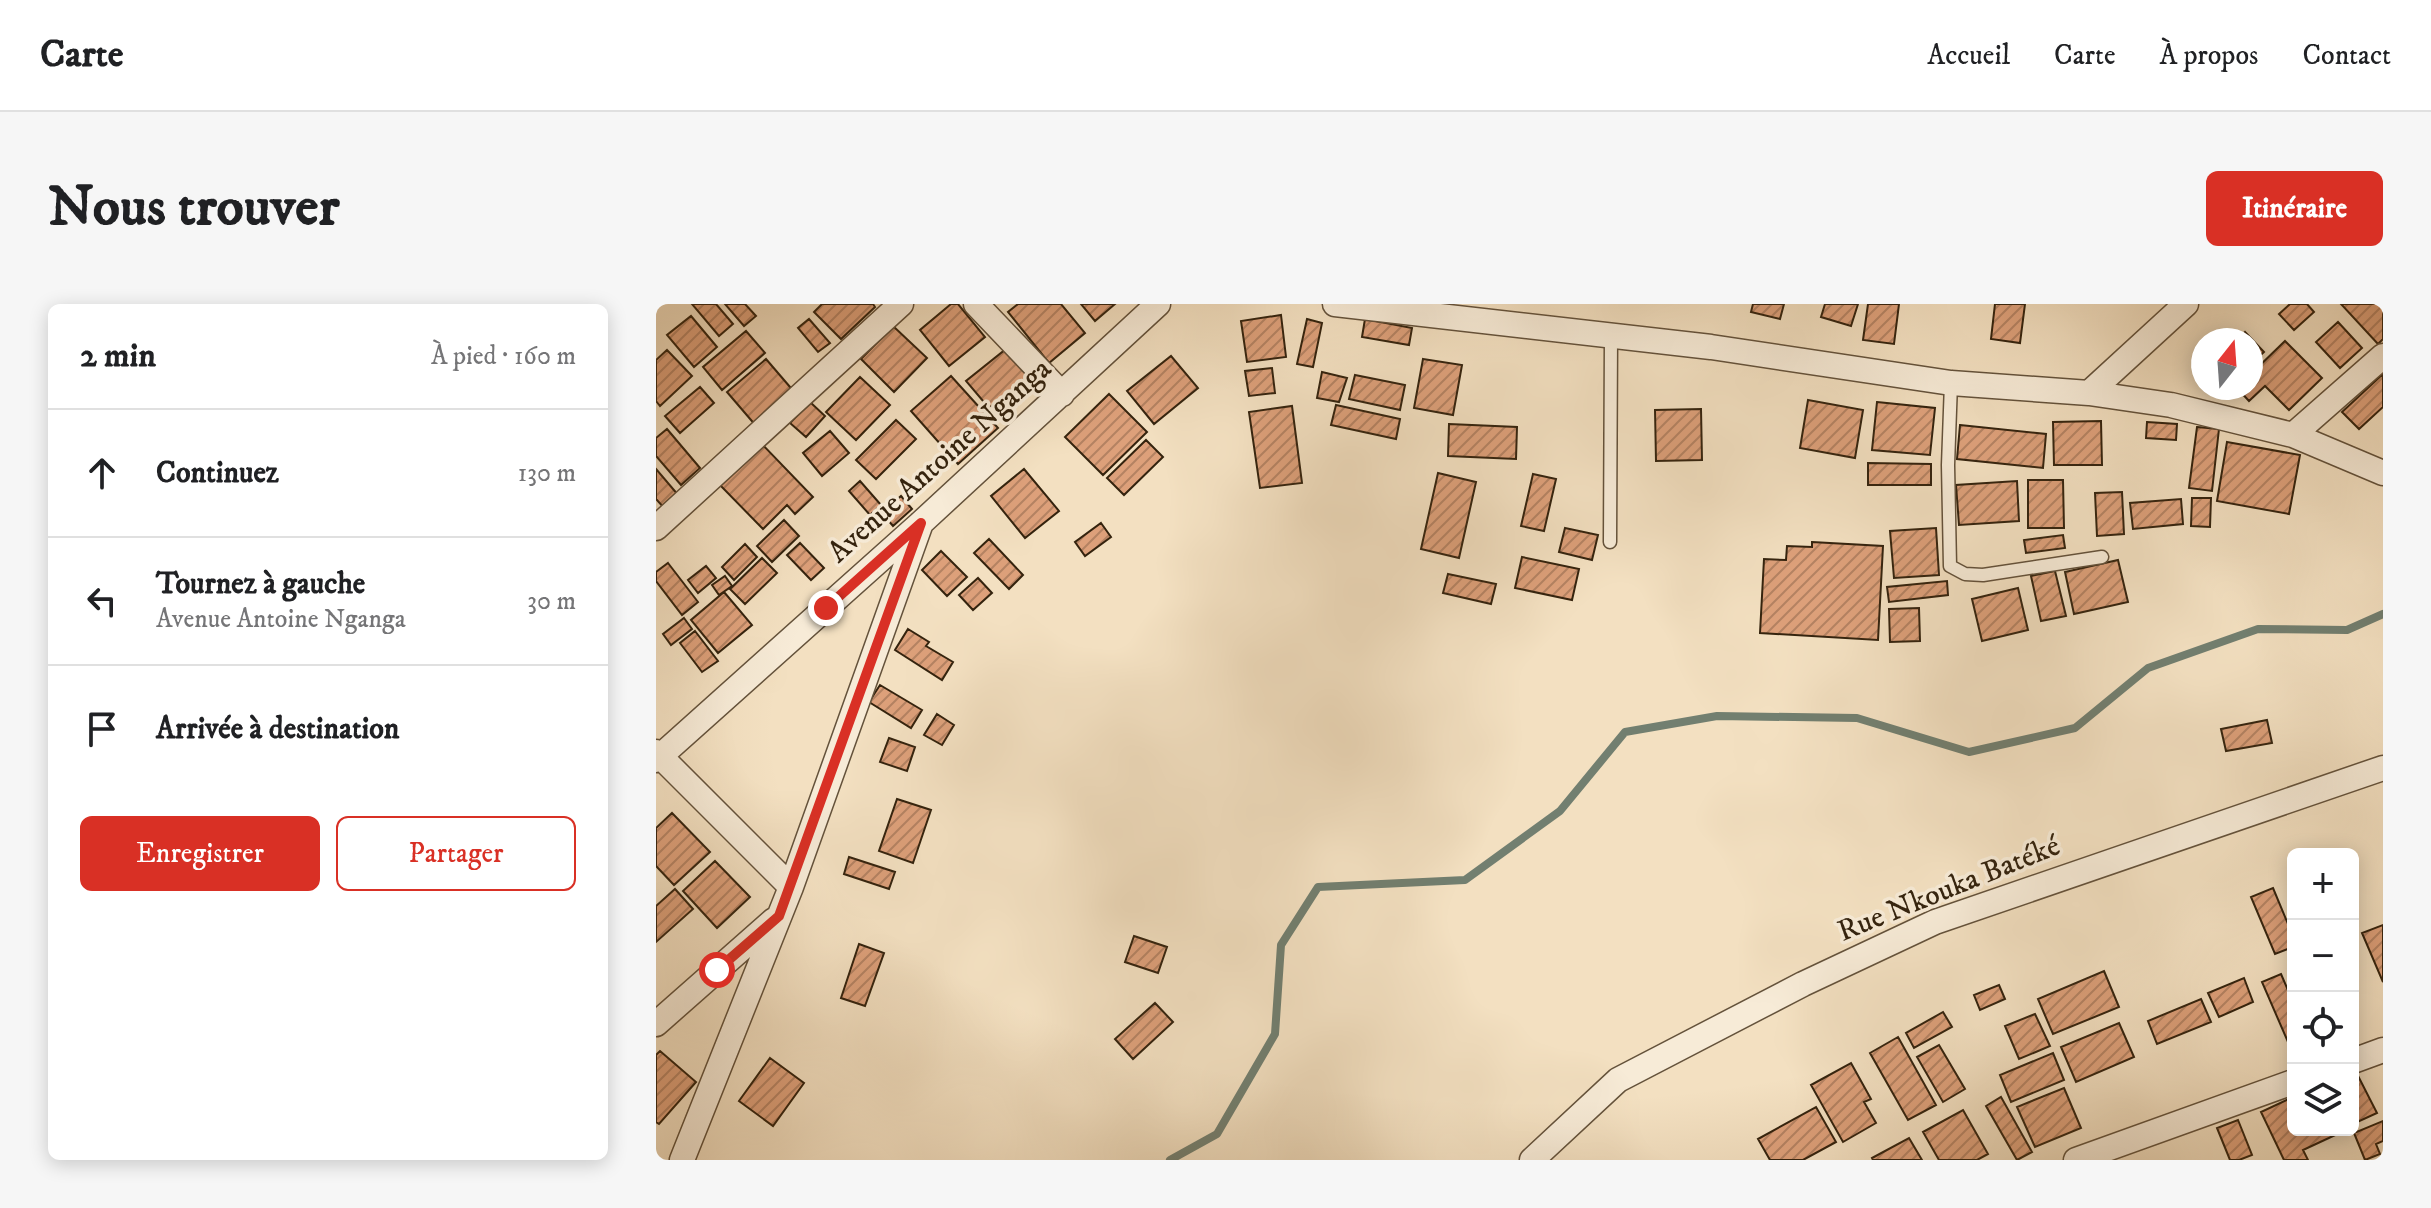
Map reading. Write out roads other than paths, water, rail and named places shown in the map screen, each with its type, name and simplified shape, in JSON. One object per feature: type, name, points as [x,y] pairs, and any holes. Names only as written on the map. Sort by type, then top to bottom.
[{"type":"street","points":[[656,528],[901,304]]},
{"type":"street","points":[[976,304],[1062,394]]},
{"type":"street","name":"Avenue Antoine Nganga","points":[[657,756],[921,523],[1158,304]]},
{"type":"street","points":[[1335,304],[1711,347],[1951,383],[2089,393],[2171,405],[2293,435],[2383,473]]},
{"type":"street","points":[[2089,393],[2186,304]]},
{"type":"street","points":[[2293,435],[2383,356]]},
{"type":"street","points":[[682,1160],[791,887],[921,523]]},
{"type":"street","points":[[657,756],[791,887]]},
{"type":"street","name":"Rue Nkouka Batéké","points":[[1532,1160],[1618,1080],[1803,984],[1935,922],[2383,768]]},
{"type":"street","points":[[656,1024],[779,916]]},
{"type":"street","points":[[2359,1059],[2383,1050]]},
{"type":"street","points":[[2076,1160],[2287,1084]]},
{"type":"lane","points":[[1610,542],[1611,337]]},
{"type":"lane","points":[[1951,383],[1948,465],[1950,566],[1965,574],[1983,575],[2102,557]]},
{"type":"waterway","points":[[1170,1160],[1217,1134],[1275,1034],[1281,945],[1318,887],[1465,880],[1560,811],[1625,732],[1717,716],[1857,718],[1969,752],[2075,728],[2148,668],[2258,629],[2347,630],[2383,614]]}]
